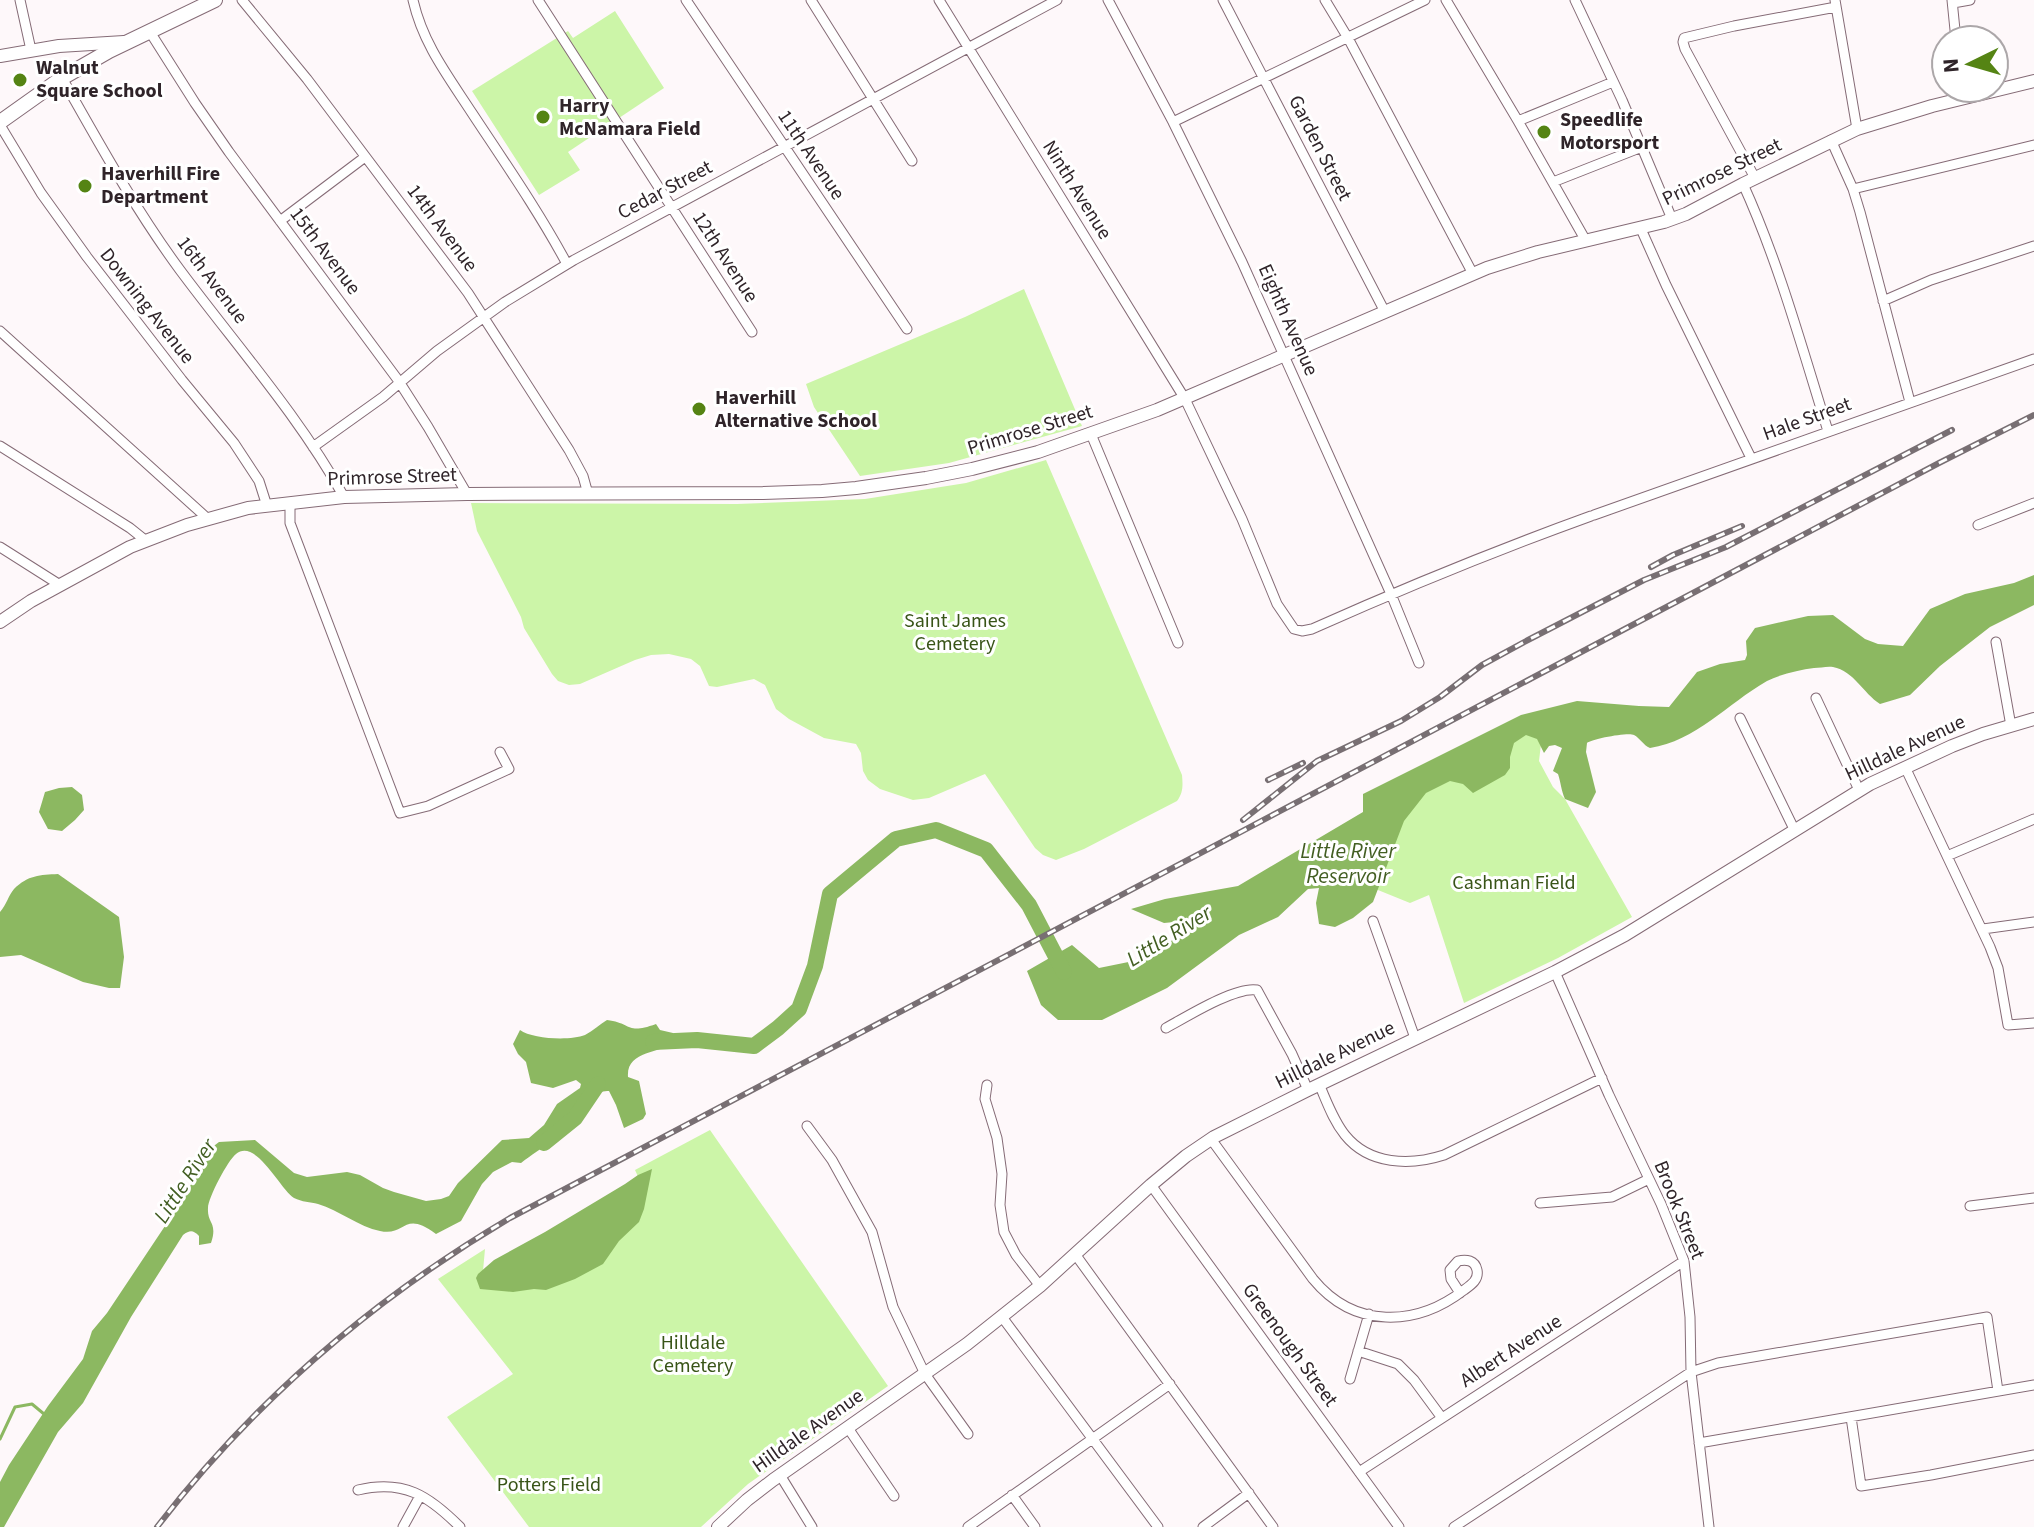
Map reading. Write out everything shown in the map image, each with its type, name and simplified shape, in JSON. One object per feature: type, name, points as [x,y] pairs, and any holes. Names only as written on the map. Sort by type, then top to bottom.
[{"type":"main road","points":[[0,124],[62,78],[124,42],[215,0]]},
{"type":"main road","points":[[0,56],[84,44],[124,42]]},
{"type":"main road","name":"Primrose Street","points":[[2010,85],[2034,81]]},
{"type":"main road","name":"Primrose Street","points":[[0,622],[31,601],[145,540],[248,508],[344,497],[763,493],[856,488],[950,474],[1038,452],[1185,399],[1473,274],[1517,258],[1672,219],[1831,140],[1930,104]]},
{"type":"main road","name":"Hilldale Avenue","points":[[718,1527],[780,1475],[1002,1317],[1151,1185],[1211,1139],[1555,972],[1651,919],[1859,790],[1983,734],[2034,719]]},
{"type":"street","points":[[20,0],[31,50]]},
{"type":"street","name":"14th Avenue","points":[[242,0],[307,79],[484,317],[569,450],[583,476],[588,494]]},
{"type":"street","points":[[413,0],[425,36],[443,71],[547,228],[567,264]]},
{"type":"street","name":"12th Avenue","points":[[538,0],[752,332]]},
{"type":"street","name":"11th Avenue","points":[[686,0],[907,329]]},
{"type":"street","points":[[811,0],[912,161]]},
{"type":"street","name":"Ninth Avenue","points":[[939,0],[1185,399],[1242,519],[1277,604],[1294,629]]},
{"type":"street","name":"Cedar Street","points":[[313,447],[484,317],[567,264],[1057,0]]},
{"type":"street","name":"Eighth Avenue","points":[[1108,0],[1242,262],[1419,663]]},
{"type":"street","name":"Garden Street","points":[[1223,0],[1385,312]]},
{"type":"street","points":[[1325,0],[1473,274]]},
{"type":"street","points":[[1173,122],[1425,0]]},
{"type":"street","points":[[1446,0],[1586,241]]},
{"type":"street","points":[[1575,0],[1672,219]]},
{"type":"street","points":[[1955,24],[1953,2],[1970,0]]},
{"type":"street","points":[[1755,178],[1685,49],[1684,38],[1836,4],[1857,129]]},
{"type":"street","name":"15th Avenue","points":[[150,32],[212,128],[399,383],[467,494]]},
{"type":"street","name":"16th Avenue","points":[[62,78],[139,210],[313,447],[344,497]]},
{"type":"street","points":[[1518,121],[1613,82]]},
{"type":"street","name":"Downing Avenue","points":[[0,124],[41,193],[87,257],[234,443],[259,481],[267,506]]},
{"type":"street","points":[[1831,140],[1853,189],[1870,245],[1910,402]]},
{"type":"street","points":[[1853,189],[2034,145]]},
{"type":"street","points":[[1553,182],[1642,147]]},
{"type":"street","points":[[280,221],[365,157]]},
{"type":"street","points":[[1743,184],[1787,300],[1828,431]]},
{"type":"street","points":[[1641,229],[1751,458]]},
{"type":"street","points":[[1883,301],[1931,280],[2034,246]]},
{"type":"street","points":[[0,331],[208,519]]},
{"type":"street","name":"Hale Street","points":[[1294,629],[1312,629],[1496,551],[2034,359]]},
{"type":"street","points":[[1091,434],[1178,643]]},
{"type":"street","points":[[0,446],[145,540]]},
{"type":"street","points":[[290,503],[290,523],[400,813],[428,806],[509,769],[500,752]]},
{"type":"street","points":[[1978,525],[2034,503]]},
{"type":"street","points":[[0,547],[60,585]]},
{"type":"street","points":[[1996,642],[2011,726]]},
{"type":"street","points":[[1816,698],[1859,790]]},
{"type":"street","points":[[1740,718],[1794,829]]},
{"type":"street","points":[[1905,767],[1983,929],[1998,968],[2008,1025],[2034,1023]]},
{"type":"street","points":[[1947,856],[2034,819]]},
{"type":"street","points":[[1373,921],[1415,1038]]},
{"type":"street","points":[[1983,929],[2034,922]]},
{"type":"street","name":"Brook Street","points":[[1555,972],[1684,1261],[1690,1317],[1691,1372],[1709,1527]]},
{"type":"street","points":[[1166,1028],[1212,1003],[1250,989],[1257,990],[1292,1054],[1349,1140],[1389,1161],[1427,1160],[1444,1155],[1602,1078]]},
{"type":"street","points":[[987,1085],[985,1099],[997,1138],[1002,1174],[1000,1205],[1004,1232],[1016,1255],[1040,1286]]},
{"type":"street","points":[[807,1126],[832,1160],[872,1232],[893,1307],[925,1374],[968,1434]]},
{"type":"street","points":[[1211,1139],[1320,1287],[1338,1302],[1369,1314],[1395,1318],[1431,1310],[1460,1293]]},
{"type":"street","points":[[1540,1203],[1612,1197],[1649,1179]]},
{"type":"street","name":"Greenough Street","points":[[1151,1185],[1399,1527]]},
{"type":"street","points":[[1970,1206],[2034,1198]]},
{"type":"street","points":[[1075,1254],[1273,1527]]},
{"type":"street","name":"Albert Avenue","points":[[1359,1472],[1684,1261]]},
{"type":"street","points":[[1350,1379],[1369,1314]]},
{"type":"street","points":[[1002,1317],[1158,1527]]},
{"type":"street","points":[[1454,1527],[1691,1372],[1738,1359],[1987,1317],[1998,1391]]},
{"type":"street","points":[[1358,1351],[1398,1364],[1442,1418]]},
{"type":"street","points":[[968,1527],[1170,1384]]},
{"type":"street","points":[[1699,1443],[2034,1385]]},
{"type":"street","points":[[1851,1417],[1861,1486],[2034,1455]]},
{"type":"street","points":[[848,1428],[894,1496]]},
{"type":"street","points":[[780,1475],[812,1527]]},
{"type":"street","points":[[358,1490],[401,1487],[442,1509],[460,1527]]},
{"type":"street","points":[[1203,1527],[1249,1493]]},
{"type":"street","points":[[1012,1495],[1035,1527]]},
{"type":"street","points":[[403,1527],[420,1496]]},
{"type":"green space","points":[[615,11],[664,88],[568,152],[580,170],[539,195],[472,91],[568,31],[573,38]]},
{"type":"green space","points":[[1024,289],[1082,426],[949,463],[860,476],[814,407],[806,384]]},
{"type":"green space","name":"Saint James Cemetery","points":[[1046,460],[1182,775],[1177,801],[1056,860],[1035,848],[985,774],[929,798],[913,800],[880,789],[868,780],[863,771],[861,753],[856,744],[824,738],[789,719],[776,709],[765,685],[754,679],[709,686],[700,666],[691,659],[669,654],[635,660],[580,684],[569,685],[558,681],[524,628],[477,531],[471,503],[737,504],[865,499],[966,483]]},
{"type":"green space","name":"Cashman Field","points":[[1531,730],[1542,736],[1539,761],[1553,787],[1565,799],[1632,917],[1558,958],[1464,1003],[1429,895],[1410,903],[1373,888],[1379,856],[1421,793]]},
{"type":"green space","name":"Hilldale Cemetery","points":[[710,1130],[888,1386],[748,1484],[701,1527],[529,1527],[447,1417],[513,1374],[438,1279],[485,1249],[482,1282],[641,1183],[635,1170]]},
{"type":"water","name":"Little River Reservoir","points":[[2034,575],[2034,605],[1990,627],[1940,666],[1910,695],[1880,704],[1840,669],[1814,668],[1767,681],[1697,730],[1667,744],[1650,748],[1630,734],[1590,741],[1586,752],[1596,792],[1588,808],[1565,799],[1558,774],[1553,771],[1562,748],[1549,746],[1544,753],[1537,739],[1526,735],[1514,743],[1510,768],[1505,775],[1473,793],[1463,784],[1450,781],[1426,793],[1404,821],[1373,902],[1353,918],[1335,927],[1319,924],[1316,903],[1319,888],[1308,889],[1278,917],[1239,935],[1167,988],[1102,1020],[1058,1020],[1041,1005],[1027,971],[1072,945],[1099,968],[1153,957],[1195,920],[1164,923],[1131,909],[1165,899],[1238,886],[1363,812],[1363,794],[1521,715],[1577,701],[1669,707],[1697,672],[1745,660],[1746,641],[1755,628],[1808,616],[1833,615],[1865,639],[1878,644],[1903,646],[1930,609],[1965,594],[2014,583]]},
{"type":"water","points":[[72,787],[82,795],[84,810],[62,831],[48,829],[39,812],[45,792]]},
{"type":"water","points":[[58,874],[119,917],[124,957],[120,988],[83,982],[21,955],[0,957],[0,912],[12,892],[29,878]]},
{"type":"water","points":[[607,1020],[634,1028],[656,1024],[660,1030],[673,1033],[675,1042],[638,1057],[629,1068],[628,1077],[639,1081],[646,1114],[643,1119],[624,1128],[609,1091],[592,1096],[545,1146],[521,1163],[512,1162],[493,1172],[482,1184],[461,1221],[436,1234],[417,1224],[389,1232],[380,1231],[326,1207],[294,1198],[259,1158],[244,1151],[236,1154],[209,1203],[208,1213],[213,1227],[211,1243],[199,1245],[199,1236],[193,1232],[183,1235],[131,1317],[83,1403],[58,1432],[4,1527],[0,1527],[0,1482],[9,1465],[83,1359],[92,1331],[167,1223],[195,1178],[202,1155],[219,1142],[255,1140],[294,1173],[307,1177],[347,1172],[394,1192],[426,1201],[441,1199],[449,1196],[502,1140],[529,1138],[544,1125],[557,1104],[580,1088],[581,1084],[576,1080],[553,1088],[531,1083],[526,1062],[513,1044],[520,1030],[542,1037],[570,1038],[585,1035]]},
{"type":"water","points":[[652,1169],[639,1222],[619,1241],[603,1264],[546,1290],[513,1292],[480,1289],[476,1278],[494,1260]]},
{"type":"waterway","name":"Little River","points":[[653,1042],[697,1040],[754,1046],[799,1009],[815,966],[830,894],[896,839],[936,830],[986,850],[1029,905],[1064,972]]},
{"type":"waterway","name":"Little River","points":[[544,1143],[575,1118],[598,1084]]},
{"type":"waterway","points":[[0,1439],[15,1407],[32,1404],[44,1414]]},
{"type":"railway","points":[[157,1527],[234,1437],[318,1356],[411,1283],[510,1218],[2034,415]]},
{"type":"railway","points":[[1243,820],[1317,761],[1401,721],[1440,697],[1482,665],[1644,580],[1726,547],[1952,430]]},
{"type":"railway","points":[[1651,567],[1742,526]]},
{"type":"railway","points":[[1268,780],[1303,763]]},
{"type":"place","name":"Walnut Square School","points":[[20,80]]},
{"type":"place","name":"Harry McNamara Field","points":[[543,117]]},
{"type":"place","name":"Speedlife Motorsport","points":[[1544,132]]},
{"type":"place","name":"Haverhill Fire Department","points":[[85,186]]},
{"type":"place","name":"Haverhill Alternative School","points":[[699,409]]},
{"type":"park label","name":"Potters Field","points":[[549,1485]]}]
